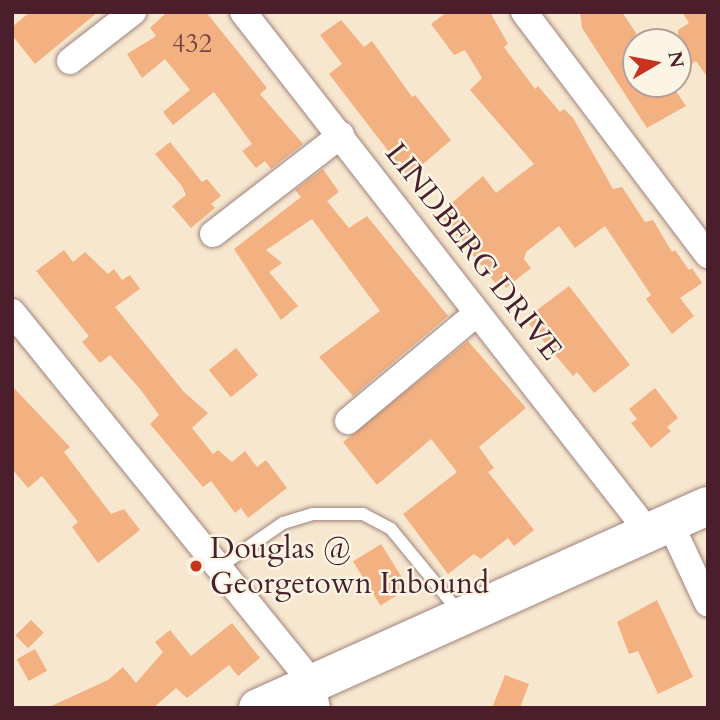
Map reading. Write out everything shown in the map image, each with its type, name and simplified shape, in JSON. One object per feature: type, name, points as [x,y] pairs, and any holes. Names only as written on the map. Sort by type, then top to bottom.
[{"type":"main road","points":[[258,708],[314,695],[462,615],[708,506]]},
{"type":"street","points":[[70,61],[133,12]]},
{"type":"street","name":"LINDBERG DRIVE","points":[[243,12],[477,313],[659,528],[708,604]]},
{"type":"street","points":[[524,12],[708,255]]},
{"type":"street","points":[[213,234],[341,135]]},
{"type":"street","points":[[12,312],[217,568],[314,695]]},
{"type":"street","points":[[348,421],[477,313]]},
{"type":"lane","points":[[217,568],[283,523],[313,514],[363,514],[391,529],[462,615]]},
{"type":"building","points":[[30,12],[98,12],[35,64],[12,35],[12,27]]},
{"type":"building","points":[[167,12],[206,12],[267,88],[260,94],[303,144],[271,169],[265,161],[256,168],[242,151],[252,144],[214,92],[173,125],[163,112],[190,90],[165,59],[142,78],[127,54],[156,36],[150,28]]},
{"type":"building","points":[[447,12],[490,12],[508,44],[504,47],[535,89],[538,86],[560,112],[564,109],[573,118],[613,189],[622,187],[645,222],[653,220],[672,252],[675,250],[689,270],[692,268],[702,283],[680,298],[694,316],[672,334],[646,299],[651,295],[605,226],[575,248],[559,226],[526,252],[524,259],[531,268],[506,288],[501,282],[497,285],[439,214],[483,176],[496,193],[534,164],[470,90],[482,78],[465,50],[454,55],[431,24]]},
{"type":"building","points":[[580,12],[622,12],[633,28],[622,28],[622,90],[582,28]]},
{"type":"building","points":[[682,12],[708,12],[708,78],[696,61],[692,64],[692,28],[681,28],[689,23]]},
{"type":"building","points":[[341,20],[364,47],[372,41],[412,97],[415,95],[451,140],[415,171],[406,174],[329,74],[342,64],[320,35]]},
{"type":"building","points":[[628,98],[681,98],[686,106],[647,128]]},
{"type":"building","points":[[170,142],[202,182],[207,179],[221,196],[211,204],[215,208],[191,228],[172,206],[186,195],[182,186],[155,154]]},
{"type":"building","points":[[323,169],[339,192],[327,201],[349,228],[367,216],[448,316],[353,396],[319,357],[380,311],[312,219],[266,250],[282,263],[269,272],[298,306],[281,320],[234,249],[301,197],[295,190]]},
{"type":"building","points":[[64,250],[73,262],[85,252],[108,274],[114,269],[122,280],[130,275],[140,289],[115,307],[184,392],[208,413],[192,428],[213,454],[218,450],[232,462],[245,451],[257,467],[266,460],[287,488],[248,518],[241,508],[235,513],[211,481],[203,487],[150,424],[159,415],[140,389],[110,355],[100,363],[82,342],[89,336],[36,271]]},
{"type":"building","points":[[569,286],[630,365],[594,393],[577,372],[573,376],[525,319]]},
{"type":"building","points":[[468,341],[526,408],[479,447],[494,468],[488,472],[534,530],[514,546],[508,538],[481,559],[474,554],[448,574],[403,514],[457,472],[431,439],[377,485],[343,442]]},
{"type":"building","points":[[236,348],[258,375],[231,397],[209,370]]},
{"type":"building","points":[[12,386],[70,447],[64,452],[111,514],[124,509],[140,530],[98,563],[72,527],[78,522],[42,476],[28,488],[12,469]]},
{"type":"building","points":[[655,388],[678,418],[667,427],[671,431],[651,448],[631,423],[637,419],[629,409]]},
{"type":"building","points":[[381,544],[409,588],[381,606],[353,561]]},
{"type":"building","points":[[657,600],[693,677],[658,694],[638,651],[629,654],[617,622]]},
{"type":"building","points":[[31,620],[44,633],[28,648],[15,636]]},
{"type":"building","points":[[232,623],[260,658],[238,676],[229,665],[187,698],[176,688],[153,708],[47,708],[108,680],[123,667],[136,683],[163,652],[155,642],[170,630],[191,656]]},
{"type":"building","points":[[35,649],[47,671],[29,681],[17,659]]},
{"type":"building","points":[[505,675],[529,684],[520,708],[492,708]]},
{"type":"place","name":"Douglas @ Georgetown Inbound","points":[[196,566]]}]
